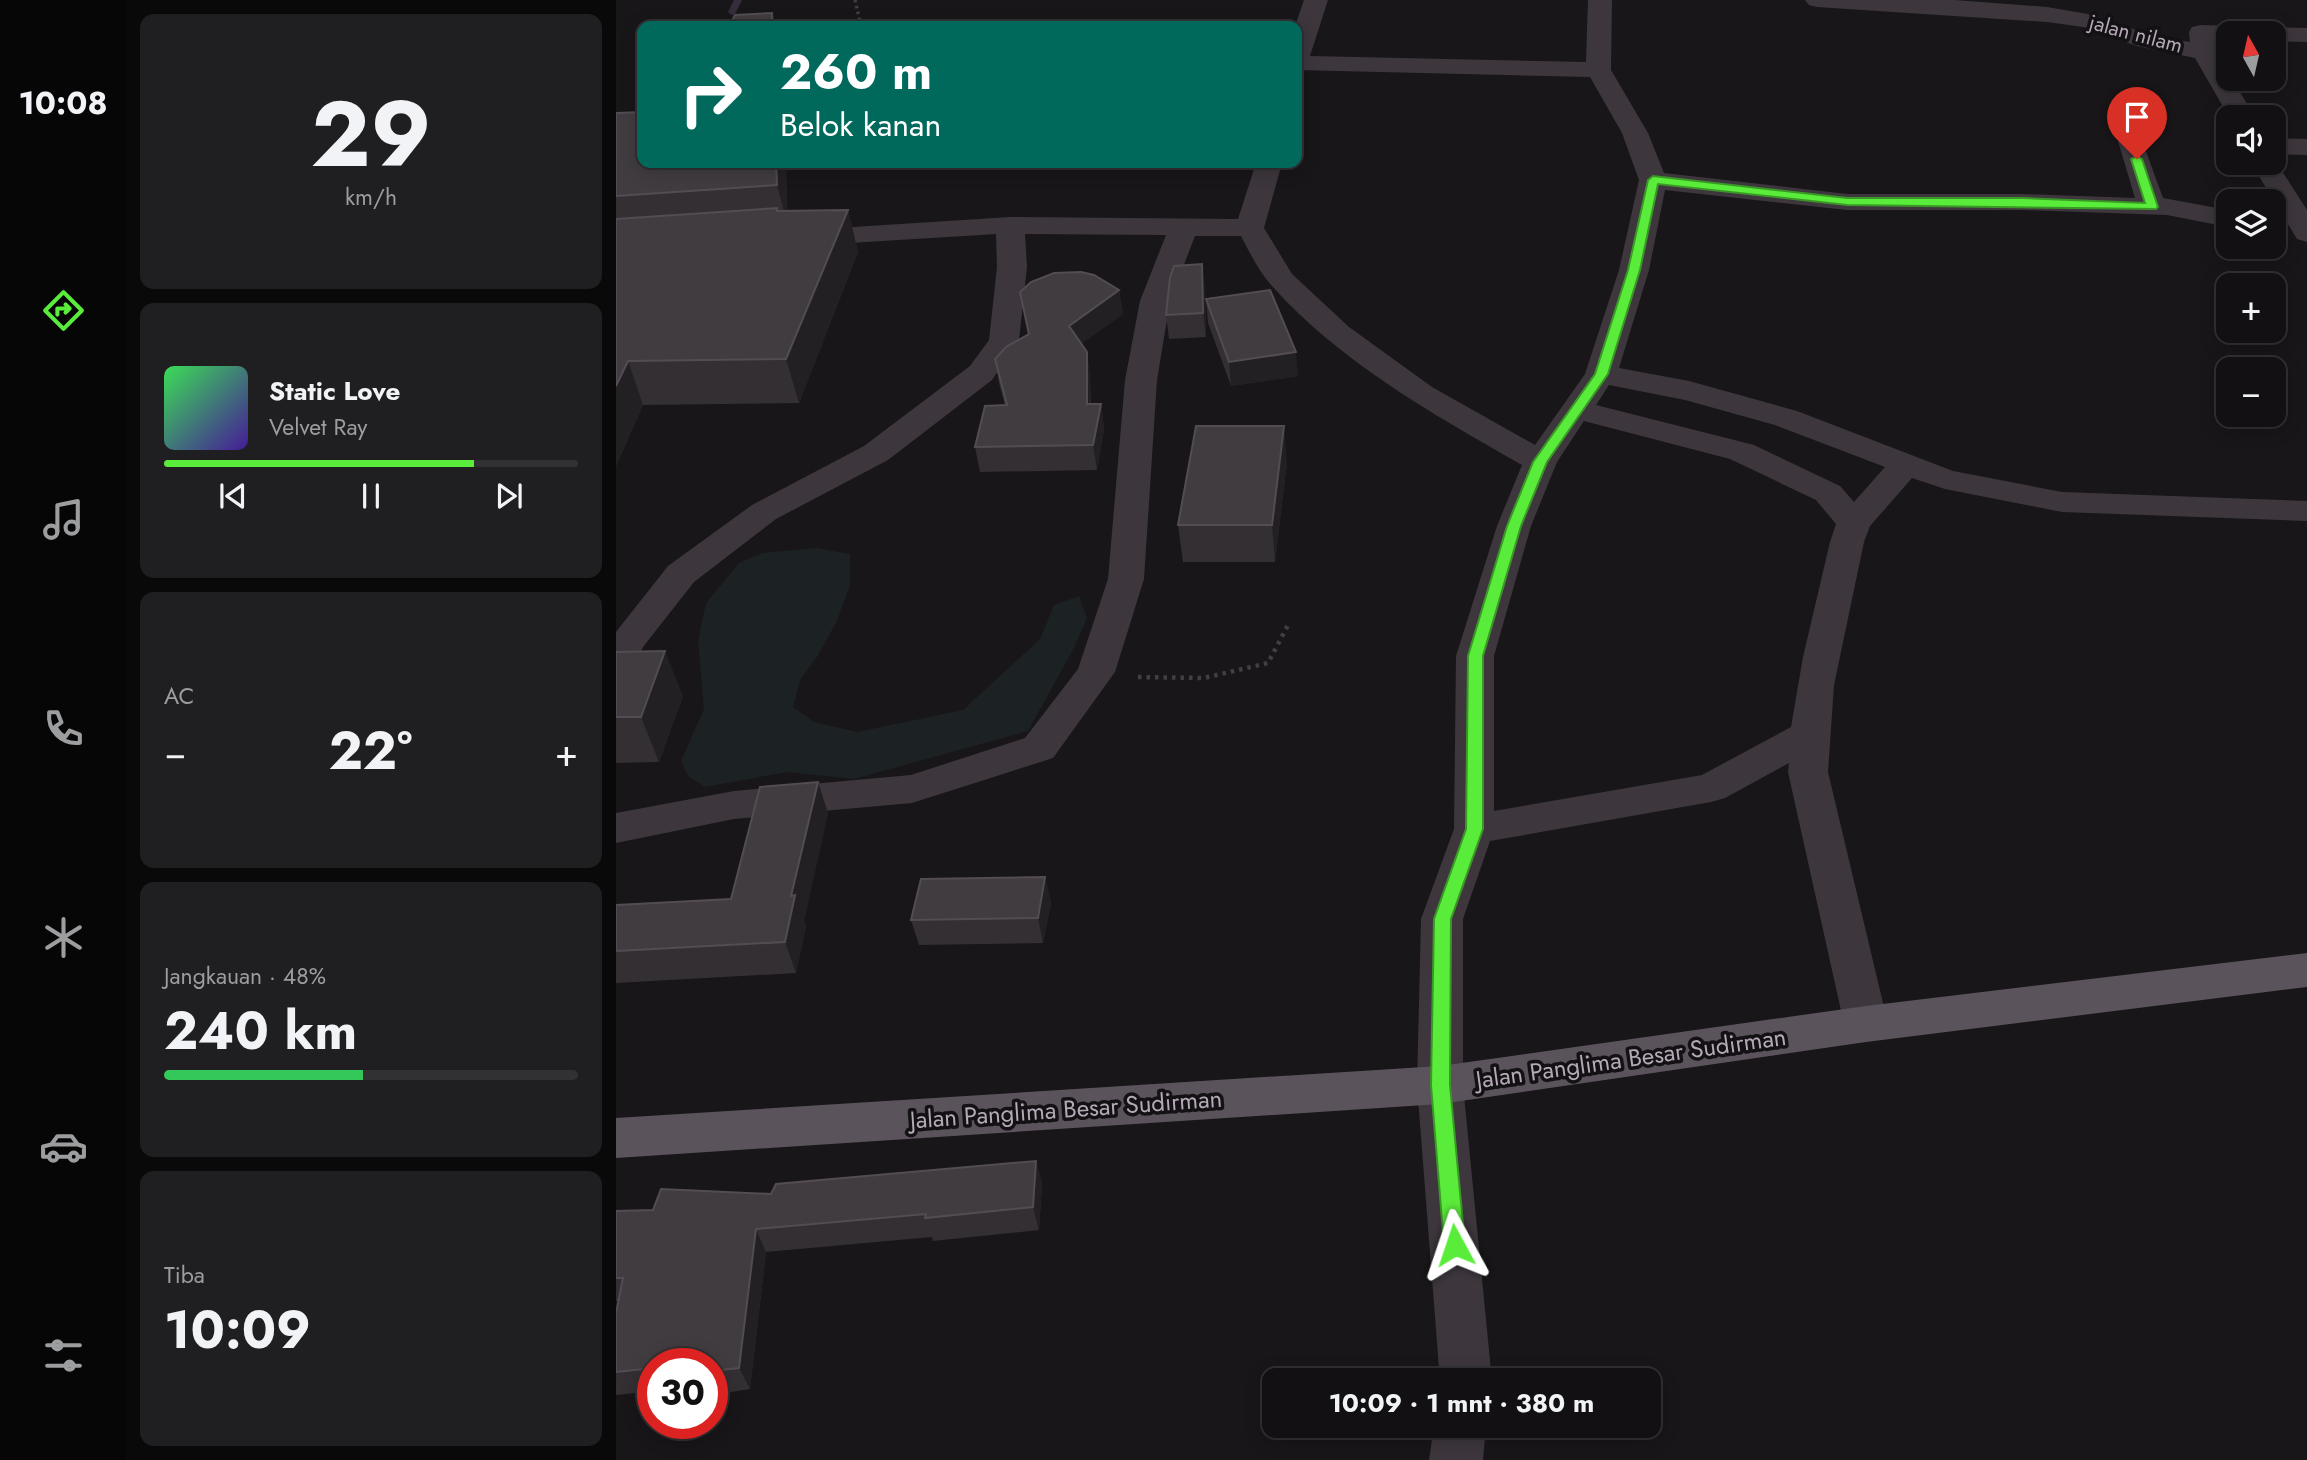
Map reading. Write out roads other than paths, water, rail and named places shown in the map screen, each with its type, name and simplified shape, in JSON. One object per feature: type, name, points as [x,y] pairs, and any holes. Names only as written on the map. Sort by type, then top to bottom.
[{"type":"main road","name":"Jalan Panglima Besar Sudirman","points":[[616,1138],[1440,1085],[1866,1024],[2307,970]]},
{"type":"street","points":[[1302,45],[1316,0]]},
{"type":"street","points":[[1465,1368],[1440,1085],[1443,919],[1474,829],[1475,656],[1514,526],[1540,462],[1601,374],[1634,270],[1653,180],[1635,133],[1598,70],[1600,0]]},
{"type":"street","name":"jalan nilam","points":[[1818,0],[1905,7],[2085,10],[2146,41],[2203,52],[2201,32],[2307,36]]},
{"type":"street","points":[[2203,52],[2236,105]]},
{"type":"street","points":[[1302,61],[1598,70]]},
{"type":"street","points":[[2132,141],[2152,207]]},
{"type":"street","points":[[2286,146],[2307,147]]},
{"type":"street","points":[[1268,168],[1250,228],[1281,279],[1338,333],[1421,394],[1540,462]]},
{"type":"street","points":[[2271,175],[2307,234]]},
{"type":"street","points":[[1653,180],[1847,202],[2022,202],[2152,207],[2216,217]]},
{"type":"street","points":[[773,239],[1010,225],[1250,228]]},
{"type":"street","points":[[616,666],[627,643],[681,574],[764,512],[876,453],[981,373],[1004,340],[1012,267],[1010,225]]},
{"type":"street","points":[[616,828],[734,805],[912,789],[1039,748],[1096,672],[1126,579],[1141,380],[1155,301],[1184,227]]},
{"type":"street","points":[[2286,230],[2307,234]]},
{"type":"street","points":[[1601,374],[1732,402],[1786,418],[1945,479],[2062,502],[2307,511]]},
{"type":"street","points":[[1578,410],[1742,452],[1828,493],[1854,523]]},
{"type":"street","points":[[1866,1024],[1808,772],[1808,735],[1844,555],[1854,523],[1906,464]]},
{"type":"street","points":[[1474,829],[1710,789],[1808,735]]},
{"type":"street","points":[[1456,1460],[1459,1438]]},
{"type":"waterway","points":[[732,12],[738,0]]}]
